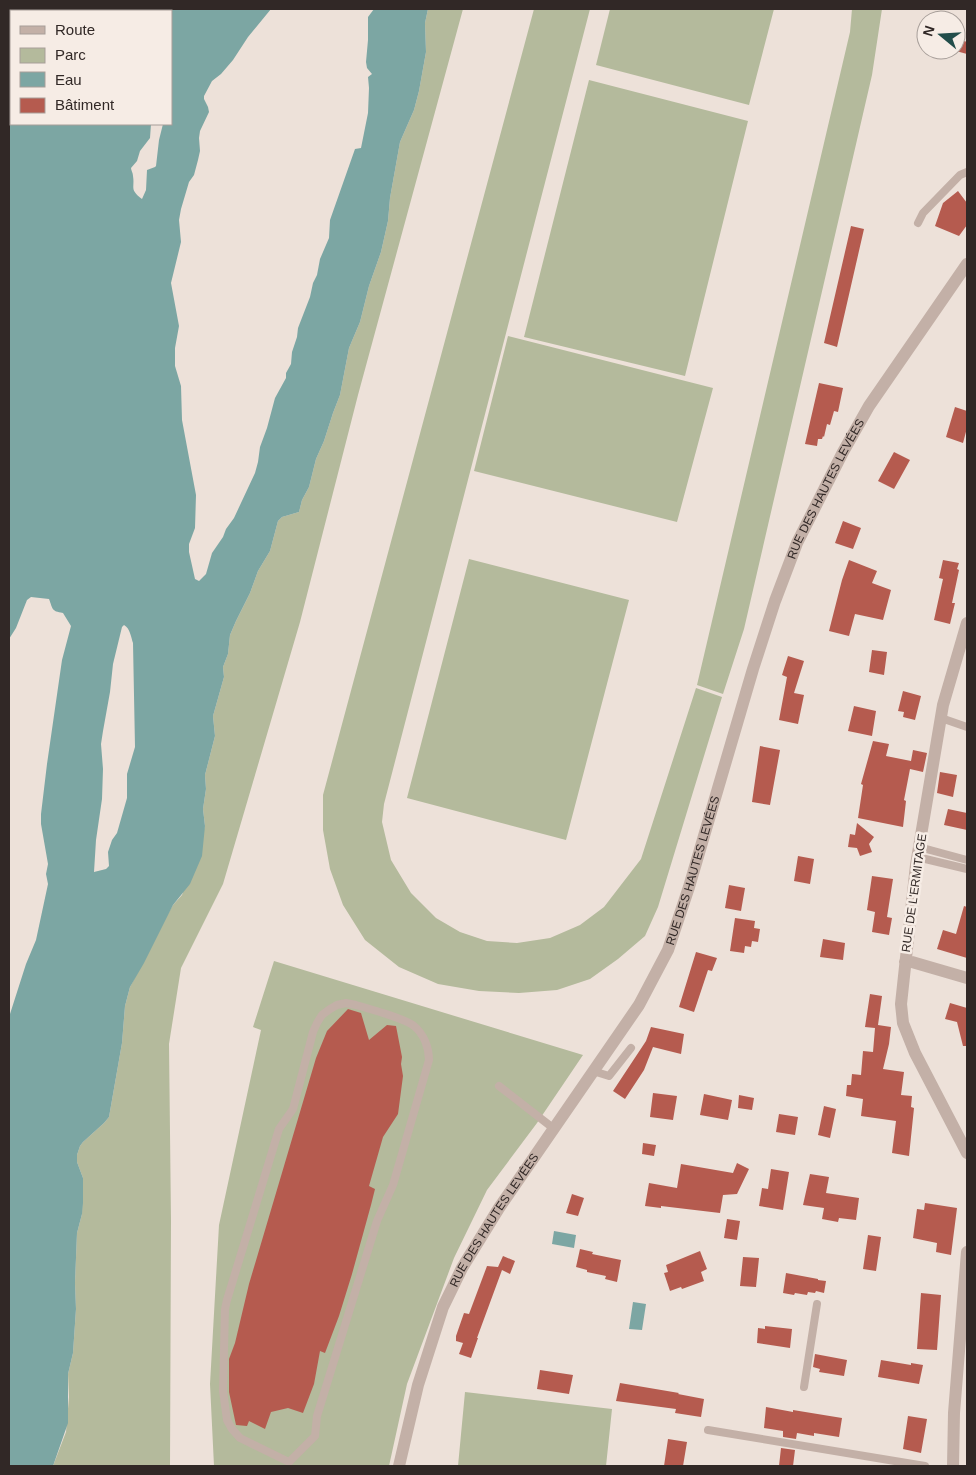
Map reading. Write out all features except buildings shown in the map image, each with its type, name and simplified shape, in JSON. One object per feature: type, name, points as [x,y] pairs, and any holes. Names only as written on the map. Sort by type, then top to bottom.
[{"type":"street","name":"RUE DES HAUTES LEVÉES","points":[[398,1466],[418,1386],[443,1307],[462,1268],[498,1208],[639,1005],[668,950],[689,887],[753,669],[775,601],[797,543],[838,460],[868,406],[967,264]]},
{"type":"street","name":"RUE DE L'ERMITAGE","points":[[967,623],[943,705],[918,852],[901,1004],[903,1023],[915,1053],[967,1153]]},
{"type":"street","points":[[905,962],[912,962],[967,978]]},
{"type":"street","points":[[953,1466],[955,1404],[967,1252]]},
{"type":"street","points":[[954,1438],[967,1439]]},
{"type":"lane","points":[[918,223],[923,213],[940,194],[960,175],[967,172]]},
{"type":"lane","points":[[941,718],[967,727]]},
{"type":"lane","points":[[918,852],[967,860]]},
{"type":"lane","points":[[918,852],[967,869]]},
{"type":"lane","points":[[346,1004],[356,1004],[414,1025],[421,1033],[429,1051],[429,1060],[393,1185],[377,1221],[317,1416],[315,1436],[289,1464],[240,1438],[227,1420],[223,1391],[225,1308],[279,1129],[292,1108],[313,1032],[322,1015],[330,1009],[346,1004]]},
{"type":"lane","points":[[593,1071],[608,1076],[631,1048]]},
{"type":"lane","points":[[499,1086],[553,1128]]},
{"type":"lane","points":[[804,1387],[817,1304]]},
{"type":"lane","points":[[708,1430],[925,1466]]},
{"type":"green space","points":[[428,9],[463,9],[358,395],[300,622],[223,884],[181,968],[169,1044],[171,1221],[170,1466],[53,1466],[66,1432],[69,1397],[68,1374],[73,1353],[76,1309],[77,1233],[82,1214],[83,1178],[77,1162],[77,1155],[83,1142],[109,1117],[122,1043],[125,1006],[130,987],[166,917],[182,895],[205,826],[203,809],[206,789],[205,775],[215,736],[213,716],[224,677],[223,667],[228,654],[230,635],[258,571],[270,551],[278,521],[282,517],[299,512],[340,395],[349,348],[360,322],[369,286],[381,252],[388,221],[400,142],[414,110],[419,91],[426,52],[425,23]]},
{"type":"green space","points":[[534,9],[590,9],[384,804],[382,822],[391,860],[411,893],[436,918],[460,932],[487,941],[517,943],[550,938],[580,925],[604,907],[641,859],[696,688],[722,697],[658,907],[645,936],[590,979],[557,990],[519,993],[479,991],[438,984],[399,967],[365,940],[343,905],[330,869],[323,830],[323,795]]},
{"type":"green space","points":[[610,9],[774,9],[749,105],[596,65]]},
{"type":"green space","points":[[852,9],[882,9],[872,75],[744,629],[723,694],[697,685],[850,32]]},
{"type":"green space","points":[[589,80],[748,121],[685,376],[524,337]]},
{"type":"green space","points":[[508,336],[713,388],[677,522],[474,471]]},
{"type":"green space","points":[[469,559],[629,600],[566,840],[407,798]]},
{"type":"green space","points":[[274,961],[583,1055],[537,1123],[487,1190],[454,1258],[407,1384],[389,1466],[214,1466],[210,1384],[219,1225],[261,1030],[253,1027]]},
{"type":"green space","points":[[465,1392],[612,1409],[606,1466],[458,1466]]},
{"type":"water","points":[[9,9],[271,9],[248,37],[233,60],[212,81],[204,96],[209,112],[200,131],[198,160],[181,209],[179,220],[181,242],[171,283],[179,326],[175,348],[175,366],[181,386],[182,420],[196,495],[195,528],[189,544],[189,552],[195,579],[199,581],[206,574],[212,553],[234,518],[255,473],[260,447],[275,398],[291,364],[298,328],[310,297],[320,259],[329,238],[330,220],[355,149],[361,148],[368,113],[368,77],[372,74],[367,68],[366,62],[368,17],[374,9],[428,9],[425,23],[426,52],[419,91],[414,110],[400,142],[388,221],[381,252],[369,286],[360,322],[349,348],[340,395],[299,512],[282,517],[278,521],[270,551],[258,571],[230,635],[228,654],[223,667],[224,677],[213,716],[215,736],[205,775],[206,789],[203,809],[205,826],[202,856],[190,884],[173,905],[130,987],[125,1006],[122,1043],[109,1117],[83,1142],[77,1155],[77,1162],[83,1178],[83,1203],[77,1233],[76,1309],[73,1353],[68,1374],[68,1423],[53,1466],[9,1466],[9,1026],[10,1014],[36,940],[48,884],[46,874],[48,864],[41,814],[62,660],[71,626],[63,613],[53,609],[49,599],[31,597],[27,600],[16,628],[9,639]],"holes":[[[126,626],[133,643],[135,747],[127,774],[127,798],[117,833],[112,840],[108,852],[109,866],[106,869],[94,872],[102,799],[103,769],[101,744],[113,664],[122,627]]]},
{"type":"water","points":[[554,1231],[576,1235],[574,1248],[552,1244]]},
{"type":"water","points":[[633,1302],[646,1304],[642,1330],[629,1329]]}]
